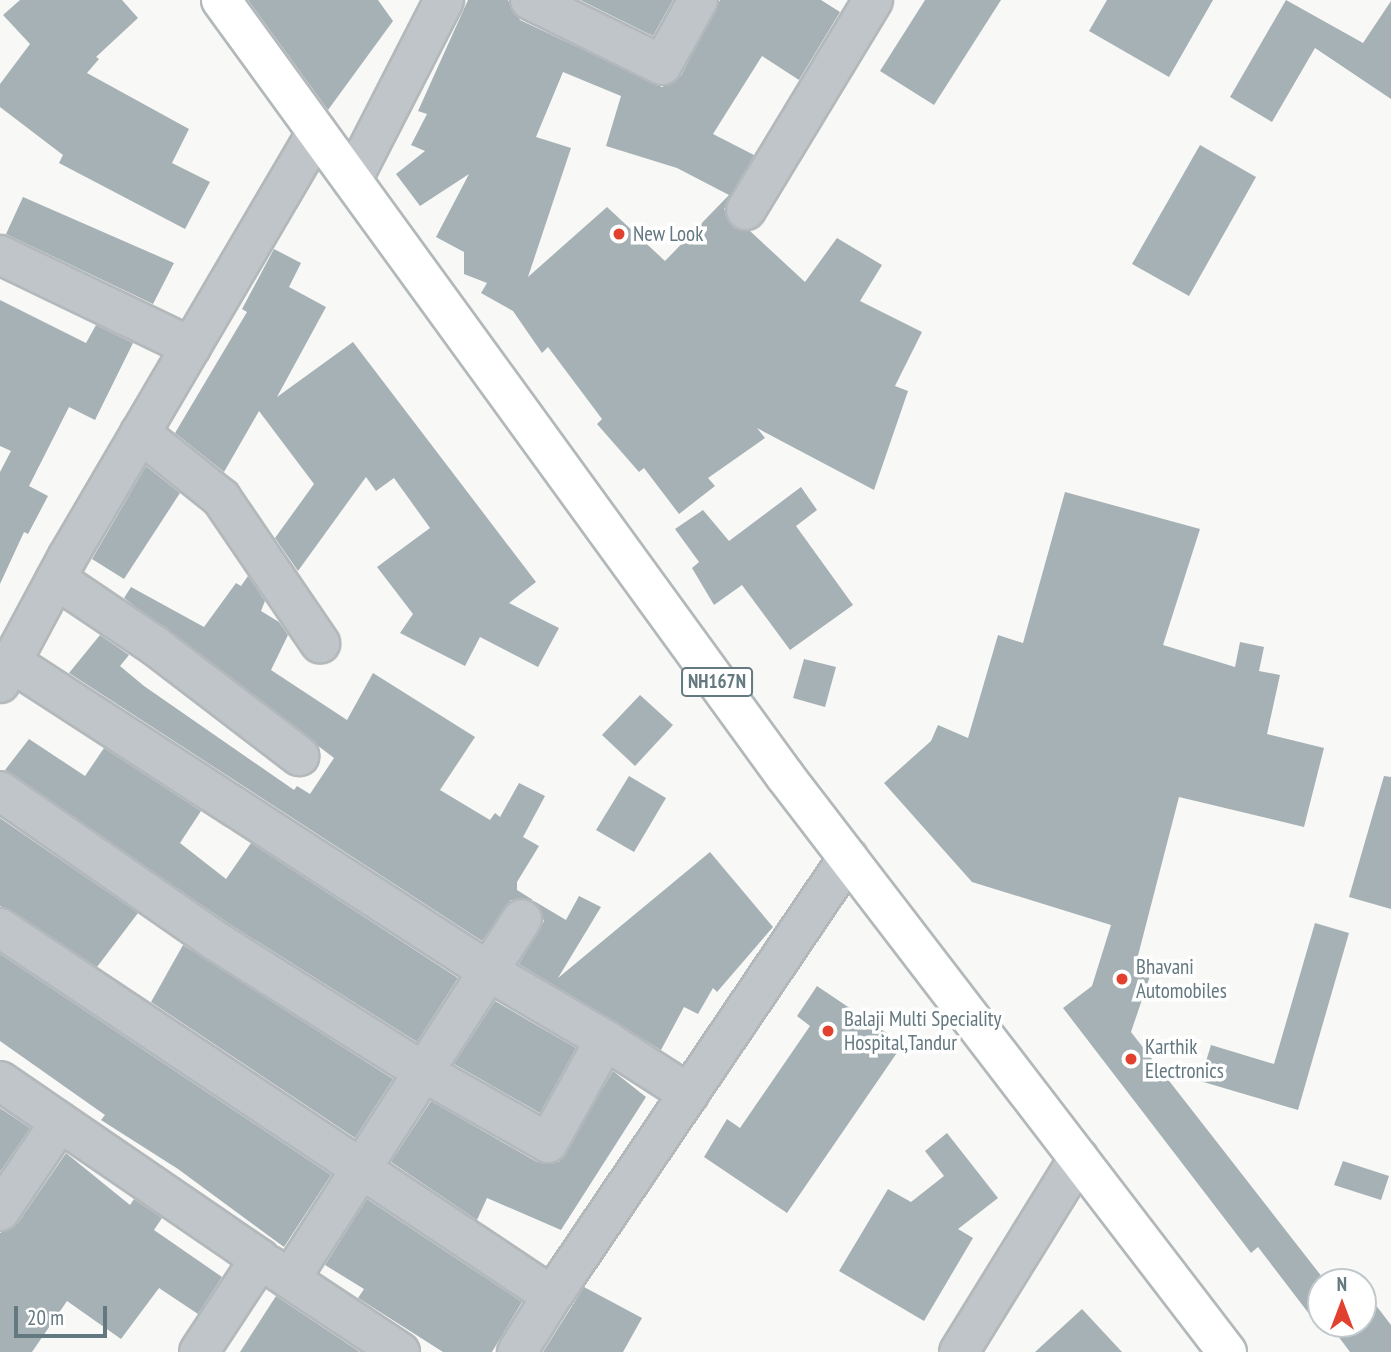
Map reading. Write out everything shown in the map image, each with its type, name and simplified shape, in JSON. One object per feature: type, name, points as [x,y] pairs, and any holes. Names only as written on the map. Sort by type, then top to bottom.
[{"type":"highway","name":"NH167N","points":[[221,0],[848,858],[1227,1352]]},
{"type":"street","points":[[352,180],[444,0]]},
{"type":"street","points":[[530,0],[662,65],[698,0]]},
{"type":"street","points":[[746,210],[873,0]]},
{"type":"street","points":[[317,132],[56,579],[6,673],[689,1094]]},
{"type":"street","points":[[0,255],[191,347]]},
{"type":"street","points":[[140,433],[221,498],[320,643]]},
{"type":"street","points":[[56,579],[154,645],[299,756]]},
{"type":"street","points":[[0,791],[216,941],[422,1071],[548,1143],[605,1040]]},
{"type":"street","points":[[517,1352],[848,858]]},
{"type":"street","points":[[200,1352],[362,1167],[522,919]]},
{"type":"street","points":[[0,928],[552,1296]]},
{"type":"street","points":[[0,1082],[400,1352]]},
{"type":"street","points":[[0,1211],[60,1122]]},
{"type":"street","points":[[959,1352],[1079,1158]]},
{"type":"building","points":[[20,0],[122,0],[138,18],[96,57],[99,59],[87,73],[189,129],[172,163],[210,182],[185,229],[59,163],[63,155],[0,107],[0,84],[30,44],[3,15]]},
{"type":"building","points":[[248,0],[378,0],[393,21],[328,110]]},
{"type":"building","points":[[468,0],[508,0],[520,20],[662,87],[681,76],[720,0],[821,0],[840,12],[799,80],[762,56],[713,134],[754,155],[724,209],[734,228],[750,231],[805,282],[837,238],[882,265],[860,301],[922,332],[895,386],[908,391],[874,490],[757,428],[765,438],[708,478],[715,486],[679,514],[644,468],[639,472],[597,424],[602,419],[548,347],[542,353],[513,311],[481,293],[487,283],[464,274],[464,252],[436,237],[469,174],[420,206],[396,174],[425,151],[411,145],[427,114],[418,111]],"holes":[[[563,72],[621,96],[606,146],[677,168],[729,195],[665,261],[607,207],[528,277],[571,148],[536,137]]]},
{"type":"building","points":[[580,0],[673,0],[653,36]]},
{"type":"building","points":[[925,0],[1001,0],[934,105],[880,71]]},
{"type":"building","points":[[1107,0],[1213,0],[1169,77],[1089,31]]},
{"type":"building","points":[[1286,0],[1363,43],[1391,1],[1391,99],[1315,48],[1272,122],[1230,97]]},
{"type":"building","points":[[1200,145],[1256,177],[1189,296],[1132,264]]},
{"type":"building","points":[[23,197],[174,263],[153,304],[6,234]]},
{"type":"building","points":[[274,249],[301,263],[289,287],[326,307],[277,397],[353,342],[536,582],[509,603],[559,628],[538,667],[480,637],[465,666],[400,633],[413,614],[377,567],[430,528],[394,478],[376,491],[366,477],[298,571],[275,538],[314,484],[259,411],[224,472],[175,433],[247,312],[242,309]]},
{"type":"building","points":[[0,300],[86,343],[96,325],[133,343],[95,420],[69,407],[29,486],[48,496],[28,534],[24,532],[0,584],[0,472],[11,451],[0,446]]},
{"type":"building","points":[[146,466],[180,493],[124,579],[92,559]]},
{"type":"building","points":[[801,487],[817,510],[796,526],[853,605],[790,650],[742,585],[714,605],[692,568],[699,562],[675,529],[703,510],[729,541]]},
{"type":"building","points":[[1065,492],[1200,529],[1163,645],[1235,667],[1240,642],[1264,647],[1259,671],[1280,675],[1267,734],[1324,748],[1304,827],[1179,797],[1134,971],[1150,976],[1131,1032],[1315,1268],[1307,1268],[1307,1311],[1258,1247],[1251,1253],[1063,1008],[1092,986],[1111,925],[972,882],[884,783],[931,741],[938,725],[968,738],[998,635],[1023,643]]},
{"type":"building","points":[[248,576],[265,601],[261,611],[279,622],[288,635],[271,670],[347,720],[373,673],[475,737],[440,790],[490,820],[495,813],[500,817],[519,783],[545,796],[523,837],[539,846],[517,882],[517,890],[533,900],[511,900],[482,941],[69,673],[100,635],[129,655],[120,666],[144,686],[294,790],[297,786],[310,794],[334,758],[124,598],[131,587],[204,627],[236,583],[241,586]]},
{"type":"building","points":[[804,659],[836,667],[825,707],[793,698]]},
{"type":"building","points":[[640,695],[673,725],[635,766],[602,735]]},
{"type":"building","points":[[29,739],[85,776],[104,748],[201,811],[180,843],[226,879],[251,843],[458,978],[417,1042],[228,923],[5,770]]},
{"type":"building","points":[[629,776],[666,798],[634,852],[596,830]]},
{"type":"building","points":[[1384,776],[1391,777],[1391,909],[1349,897]]},
{"type":"building","points":[[0,818],[138,913],[97,967],[0,906]]},
{"type":"building","points":[[710,852],[773,927],[717,992],[713,988],[698,1014],[684,1007],[661,1050],[519,964],[544,921],[534,901],[566,920],[579,896],[601,907],[558,978]]},
{"type":"building","points":[[1315,923],[1349,933],[1298,1110],[1200,1081],[1211,1045],[1274,1064]]},
{"type":"building","points":[[183,945],[393,1079],[355,1138],[151,1002]]},
{"type":"building","points":[[0,954],[331,1175],[284,1247],[178,1169],[101,1120],[105,1115],[0,1041]]},
{"type":"building","points":[[817,986],[903,1044],[787,1213],[704,1157],[727,1119],[740,1128],[810,1026],[797,1016]]},
{"type":"building","points":[[495,1001],[576,1048],[540,1113],[454,1064]]},
{"type":"building","points":[[613,1071],[646,1097],[561,1230],[487,1198],[477,1220],[391,1162],[431,1101],[537,1162],[559,1162]]},
{"type":"building","points":[[0,1108],[30,1128],[0,1172]]},
{"type":"building","points":[[947,1133],[998,1198],[958,1229],[973,1238],[924,1321],[839,1271],[888,1189],[911,1202],[944,1176],[925,1151]]},
{"type":"building","points":[[66,1153],[130,1205],[134,1199],[162,1218],[154,1230],[222,1277],[198,1314],[159,1288],[121,1339],[67,1301],[32,1352],[0,1352],[0,1233],[18,1223]]},
{"type":"building","points":[[1343,1161],[1389,1176],[1381,1200],[1334,1185]]},
{"type":"building","points":[[367,1199],[522,1302],[492,1352],[443,1352],[358,1298],[364,1289],[325,1265]]},
{"type":"building","points":[[584,1287],[642,1318],[623,1352],[543,1352]]},
{"type":"building","points":[[276,1296],[360,1352],[240,1352]]},
{"type":"building","points":[[1377,1307],[1391,1325],[1391,1352],[1350,1352],[1340,1338],[1377,1338]]},
{"type":"building","points":[[1082,1309],[1122,1352],[1035,1352]]},
{"type":"place","name":"New Look","points":[[619,234]]},
{"type":"place","name":"Bhavani Automobiles","points":[[1122,979]]},
{"type":"place","name":"Balaji Multi Speciality Hospital,Tandur","points":[[828,1031]]},
{"type":"place","name":"Karthik Electronics","points":[[1131,1059]]}]
